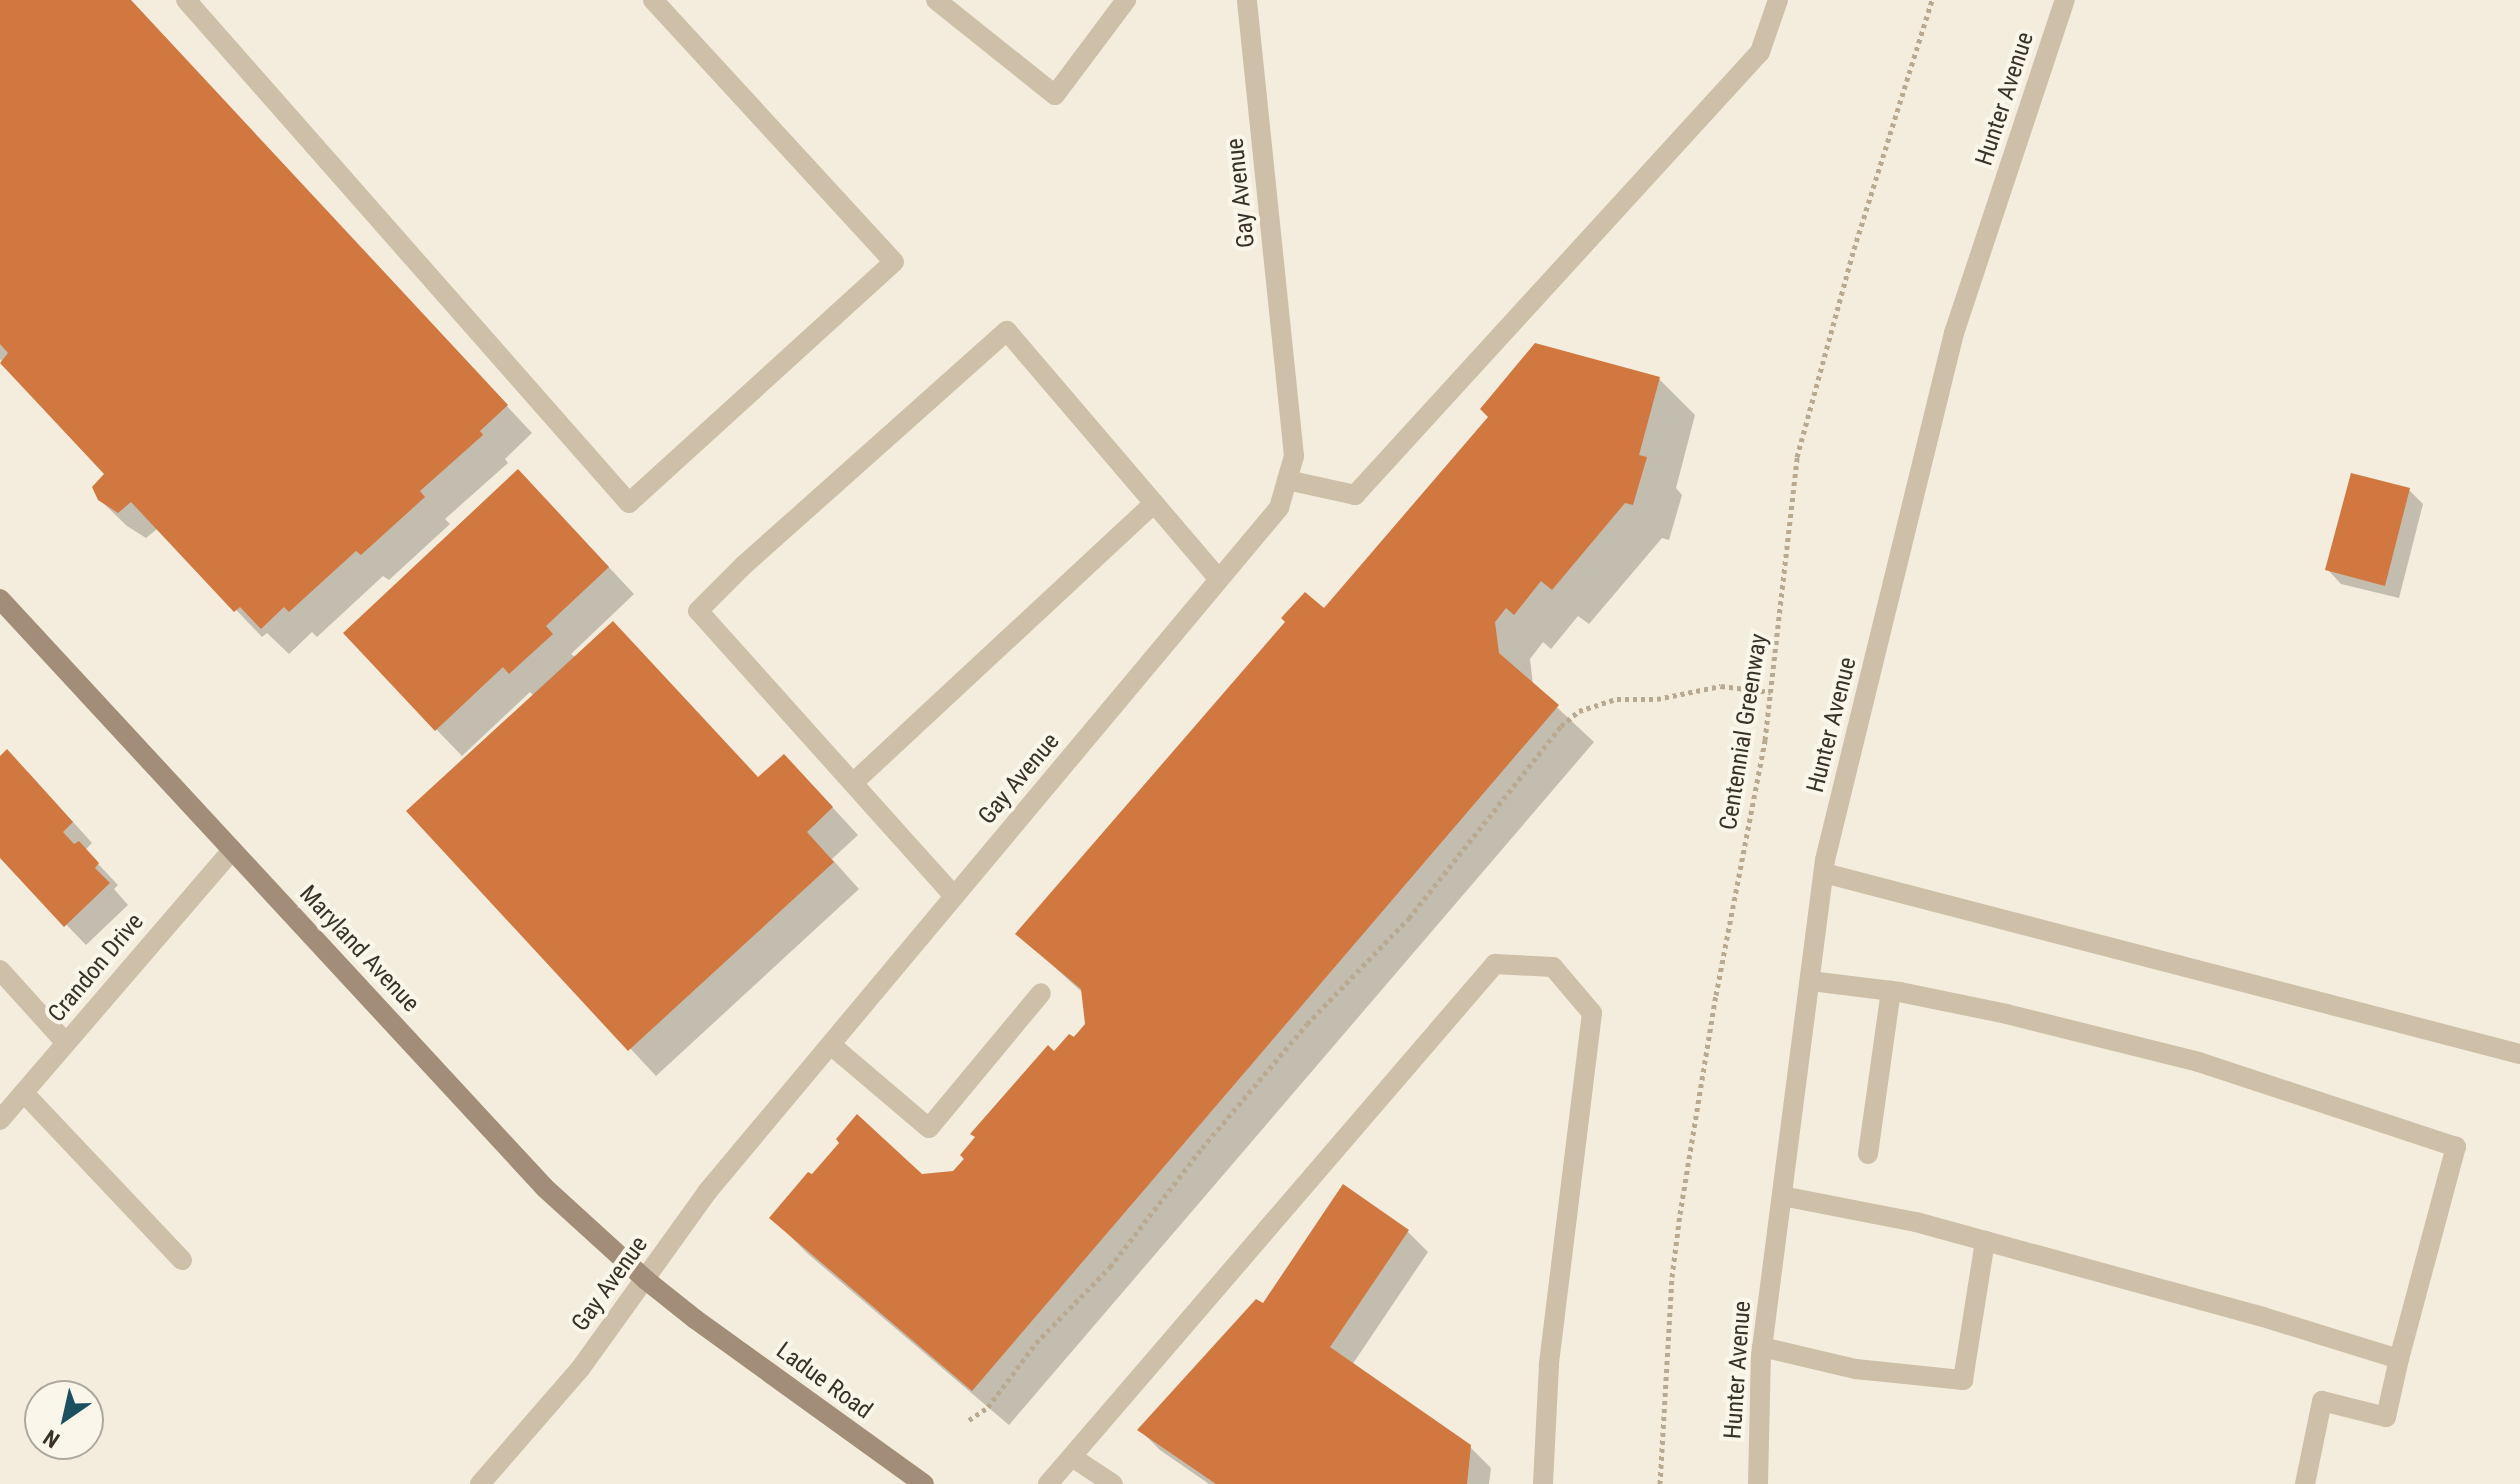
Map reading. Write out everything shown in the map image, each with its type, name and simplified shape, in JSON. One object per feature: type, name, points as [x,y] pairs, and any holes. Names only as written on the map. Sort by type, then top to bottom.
[{"type":"main road","name":"Maryland Avenue","points":[[0,599],[536,1179],[646,1280],[695,1319]]},
{"type":"main road","name":"Ladue Road","points":[[695,1319],[924,1484]]},
{"type":"street","points":[[186,0],[629,503],[894,262],[653,0]]},
{"type":"street","points":[[936,0],[1055,95],[1126,0]]},
{"type":"street","name":"Gay Avenue","points":[[480,1484],[580,1369],[707,1192],[1279,508],[1294,456],[1247,0]]},
{"type":"street","points":[[1287,480],[1355,495],[1760,52],[1778,0]]},
{"type":"street","name":"Hunter Avenue","points":[[1758,1484],[1762,1347],[1824,873],[1954,333],[2065,0]]},
{"type":"street","points":[[954,896],[698,611],[744,565],[1007,331],[1219,579]]},
{"type":"street","points":[[853,783],[1154,503]]},
{"type":"street","name":"Crandon Drive","points":[[0,1120],[232,850]]},
{"type":"street","points":[[1824,873],[2520,1054]]},
{"type":"street","points":[[1048,1484],[1495,964],[1553,967],[1592,1013],[1549,1365],[1543,1484]]},
{"type":"street","points":[[0,970],[66,1043]]},
{"type":"street","points":[[1810,981],[1891,991],[2007,1014],[2199,1062],[2456,1147],[2386,1417],[2322,1401],[2305,1484]]},
{"type":"street","points":[[1868,1154],[1891,991]]},
{"type":"street","points":[[831,1045],[929,1128],[1041,993]]},
{"type":"street","points":[[24,1093],[182,1260]]},
{"type":"street","points":[[1782,1196],[1916,1222],[2263,1317],[2399,1359]]},
{"type":"street","points":[[1762,1347],[1856,1369],[1963,1380],[1985,1241]]},
{"type":"street","points":[[1072,1457],[1113,1484]]},
{"type":"path","name":"Centennial Greenway","points":[[1660,1484],[1672,1277],[1680,1214],[1771,692],[1797,457],[1854,249],[1932,0]]},
{"type":"path","points":[[969,1420],[988,1407],[1036,1343],[1110,1267],[1202,1148],[1307,1024],[1409,918],[1561,726],[1597,703],[1679,696],[1721,686],[1771,692]]},
{"type":"building","points":[[0,0],[131,0],[508,405],[480,431],[483,435],[420,491],[425,497],[361,555],[356,551],[289,612],[284,607],[261,629],[240,607],[234,612],[131,502],[118,513],[98,500],[92,487],[104,474],[0,363],[8,353],[0,344]]},
{"type":"building","points":[[1535,343],[1660,377],[1639,455],[1647,457],[1633,505],[1625,503],[1552,590],[1541,581],[1514,615],[1506,608],[1495,622],[1499,653],[1559,705],[972,1391],[769,1218],[808,1172],[812,1174],[839,1143],[836,1139],[857,1114],[922,1174],[953,1171],[964,1159],[960,1155],[975,1137],[970,1134],[1048,1045],[1054,1051],[1069,1034],[1074,1037],[1085,1024],[1081,989],[1015,934],[1285,622],[1281,618],[1305,592],[1324,608],[1488,417],[1480,409]]},
{"type":"building","points":[[518,469],[609,567],[546,626],[553,634],[509,674],[503,667],[435,731],[343,633]]},
{"type":"building","points":[[2351,473],[2410,488],[2385,586],[2325,570]]},
{"type":"building","points":[[613,621],[758,777],[784,754],[833,807],[807,832],[834,862],[628,1051],[406,811]]},
{"type":"building","points":[[7,749],[73,822],[63,832],[74,844],[79,841],[99,863],[95,868],[110,883],[64,927],[0,858],[0,756]]},
{"type":"building","points":[[1343,1184],[1409,1230],[1330,1347],[1471,1445],[1467,1484],[1216,1484],[1137,1430],[1256,1299],[1263,1303]]}]
